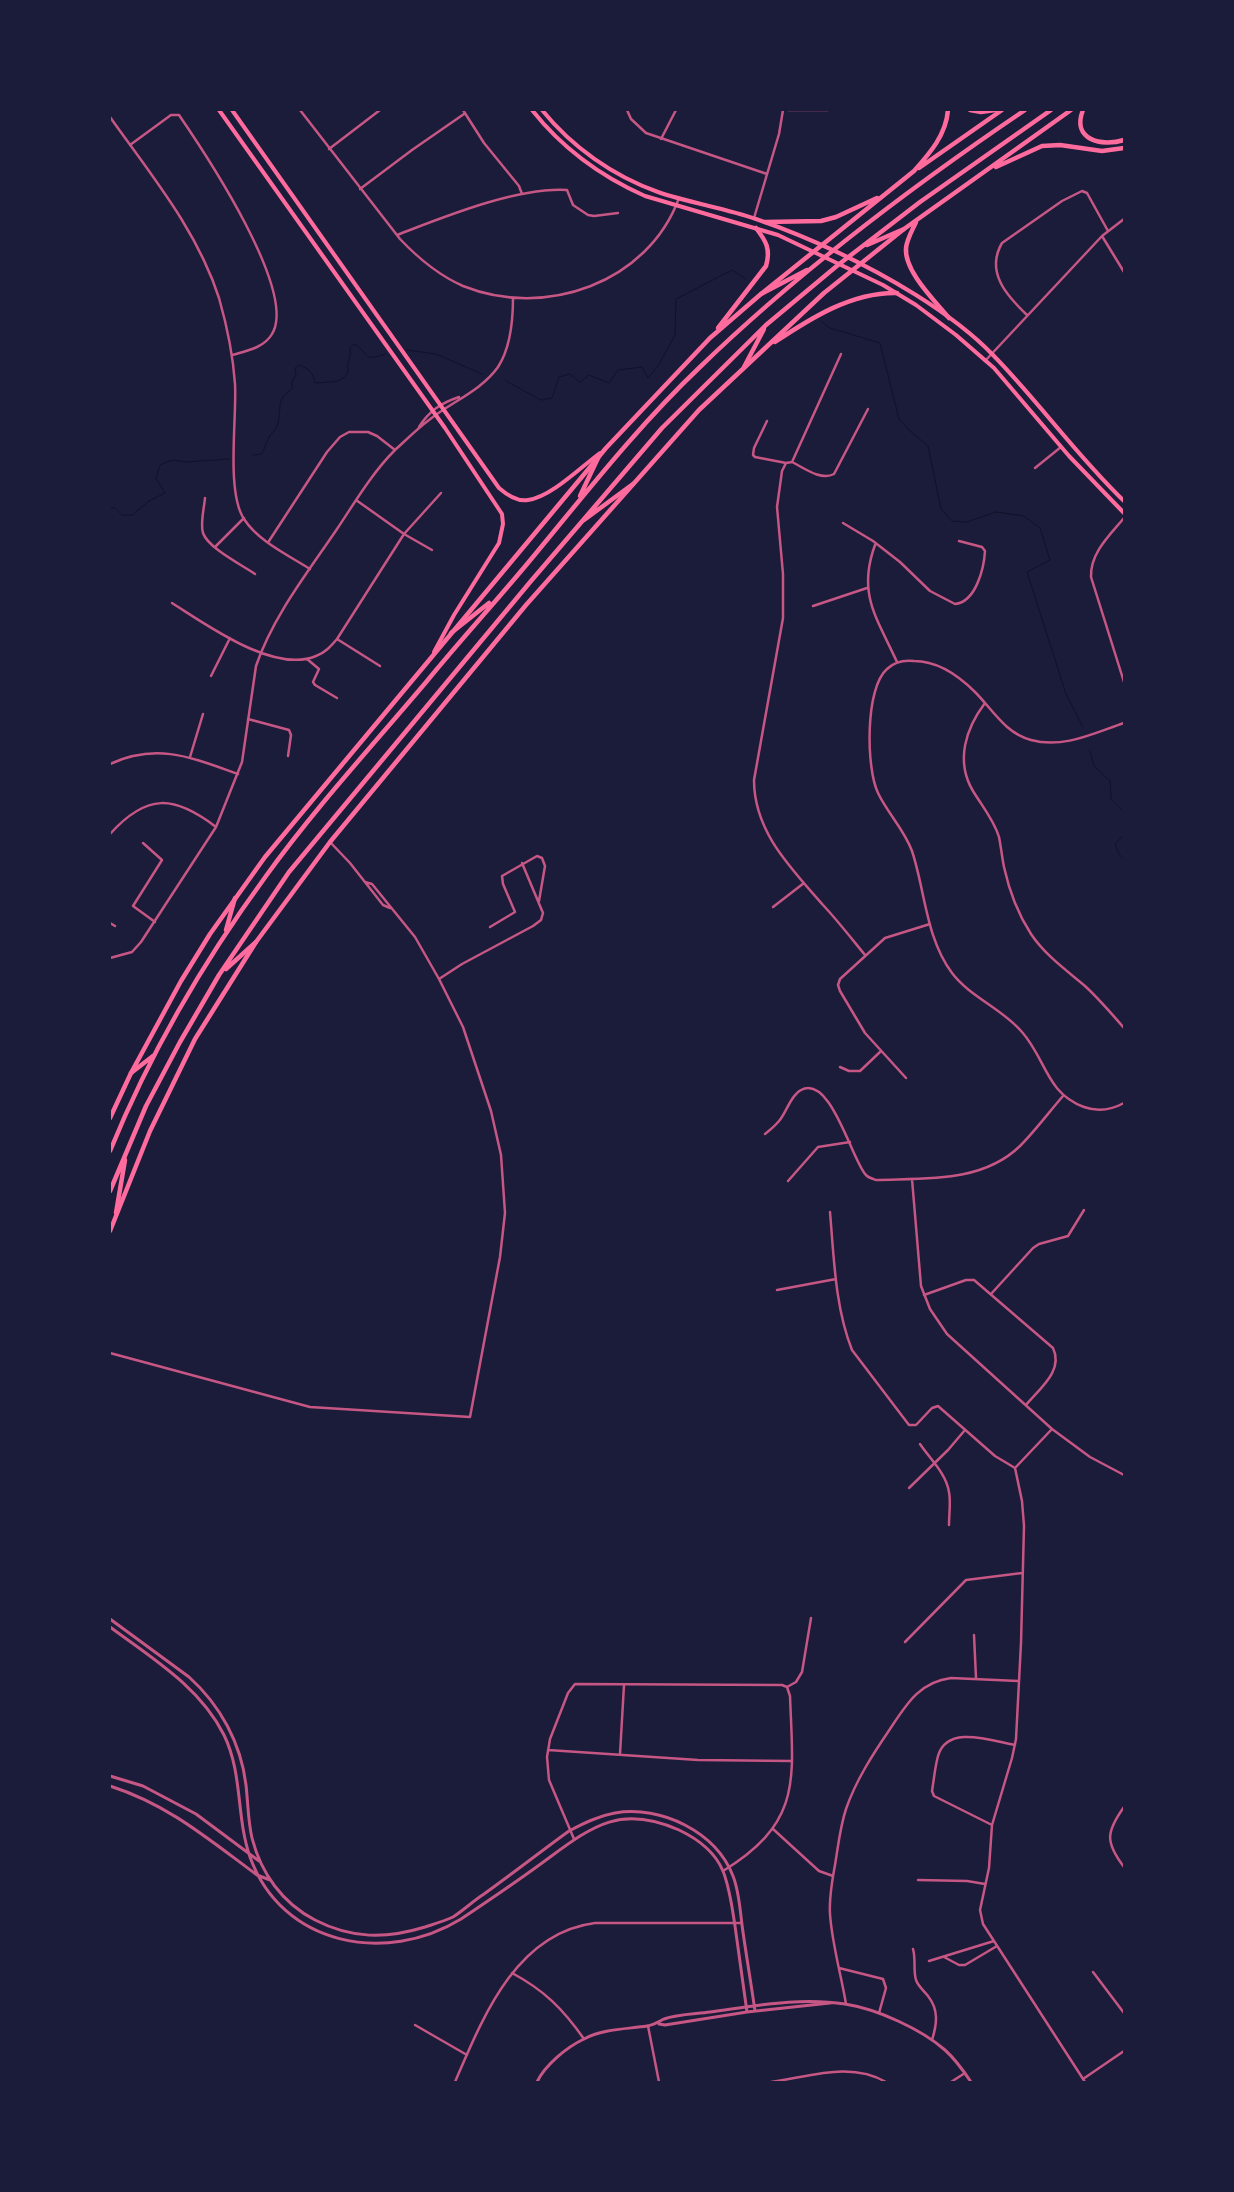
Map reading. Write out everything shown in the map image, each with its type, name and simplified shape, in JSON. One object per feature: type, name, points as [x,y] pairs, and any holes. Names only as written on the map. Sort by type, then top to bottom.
[{"type":"highway","points":[[914,171],[935,147],[947,123],[948,110]]},
{"type":"highway","points":[[970,110],[980,112],[995,110]]},
{"type":"highway","points":[[710,338],[883,195],[914,171],[1002,110]]},
{"type":"highway","points":[[110,1151],[126,1112],[154,1055],[188,994],[225,934],[295,838],[577,502],[671,396],[701,366],[815,266],[941,168],[1025,110]]},
{"type":"highway","points":[[110,1191],[150,1098],[180,1042],[219,975],[288,872],[577,526],[662,428],[766,325],[859,249],[1051,110]]},
{"type":"highway","points":[[110,1231],[150,1131],[195,1039],[256,942],[330,842],[526,605],[699,410],[824,293],[904,229],[988,171],[1071,110]]},
{"type":"highway","points":[[1083,110],[1082,127],[1089,138],[1105,144],[1124,140]]},
{"type":"highway","points":[[988,171],[1042,146],[1060,145],[1102,151],[1124,148]]},
{"type":"highway","points":[[765,222],[821,221],[836,217],[883,195]]},
{"type":"highway","points":[[917,221],[909,236],[906,248],[908,262],[914,273],[949,318]]},
{"type":"highway","points":[[110,1118],[131,1073],[182,981],[235,898],[299,814],[599,456],[710,338],[766,266],[769,256],[768,246],[756,228]]},
{"type":"highway","points":[[859,249],[904,229]]},
{"type":"highway","points":[[761,294],[815,266]]},
{"type":"highway","points":[[763,350],[800,326],[852,300],[878,293],[897,293]]},
{"type":"highway","points":[[744,367],[766,325]]},
{"type":"highway","points":[[577,502],[599,456]]},
{"type":"highway","points":[[577,526],[633,484]]},
{"type":"highway","points":[[451,633],[498,596]]},
{"type":"highway","points":[[225,934],[235,898]]},
{"type":"highway","points":[[219,975],[256,942]]},
{"type":"highway","points":[[131,1073],[154,1055]]},
{"type":"highway","points":[[116,1213],[127,1151]]},
{"type":"main road","points":[[219,110],[445,428],[502,514],[503,524],[499,543],[454,615],[432,656]]},
{"type":"main road","points":[[232,110],[499,488],[518,500],[526,500],[546,493],[606,448]]},
{"type":"main road","points":[[532,110],[554,135],[592,168],[626,188],[676,206],[756,228],[805,247],[897,293],[935,318],[1005,381],[1096,485],[1124,513]]},
{"type":"main road","points":[[542,110],[558,128],[598,162],[635,182],[679,198],[765,222],[865,267],[917,296],[949,318],[992,354],[1124,501]]},
{"type":"street","points":[[300,110],[397,236],[417,257],[445,276],[481,292],[513,298],[558,295],[593,285],[630,265],[651,245],[666,226],[679,198]]},
{"type":"street","points":[[329,149],[380,110]]},
{"type":"street","points":[[462,110],[522,194]]},
{"type":"street","points":[[627,110],[638,126],[646,133],[767,174]]},
{"type":"street","points":[[661,139],[676,110]]},
{"type":"street","points":[[754,218],[779,134],[783,110]]},
{"type":"street","points":[[788,110],[828,110]]},
{"type":"street","points":[[360,189],[464,114]]},
{"type":"street","points":[[130,145],[171,115],[178,115],[232,199],[254,243],[274,295],[277,311],[276,322],[266,341],[259,346],[232,355]]},
{"type":"street","points":[[110,118],[161,187],[194,240],[218,298],[232,355],[235,385],[235,484],[239,507],[244,518],[255,531],[310,569]]},
{"type":"street","points":[[397,236],[459,212],[522,194],[567,190],[573,205],[588,215],[618,213]]},
{"type":"street","points":[[1027,316],[1003,288],[998,278],[995,261],[996,254],[1002,243],[1062,202],[1082,191],[1087,193],[1108,231]]},
{"type":"street","points":[[985,361],[1102,236],[1124,219]]},
{"type":"street","points":[[1102,236],[1124,272]]},
{"type":"street","points":[[110,958],[132,952],[142,942],[216,827],[238,774],[245,745],[252,684],[260,652],[279,617],[374,474],[395,450],[428,420],[487,379],[503,359],[513,319],[513,298]]},
{"type":"street","points":[[792,462],[841,354]]},
{"type":"street","points":[[415,432],[426,416],[435,408],[446,401],[462,397]]},
{"type":"street","points":[[766,421],[754,448],[753,455],[786,463],[792,462],[819,475],[830,476],[834,474],[868,409]]},
{"type":"street","points":[[269,542],[327,452],[348,432],[368,432],[377,436],[395,450]]},
{"type":"street","points":[[1035,468],[1062,446]]},
{"type":"street","points":[[786,463],[782,471],[777,507],[783,618],[754,786],[756,806],[772,842],[865,955]]},
{"type":"street","points":[[172,603],[230,638],[278,658],[306,659],[325,652],[336,639],[404,534],[440,493]]},
{"type":"street","points":[[205,498],[203,533],[215,548],[255,574]]},
{"type":"street","points":[[356,500],[404,534],[432,550]]},
{"type":"street","points":[[215,548],[244,518]]},
{"type":"street","points":[[1124,518],[1096,554],[1091,569],[1091,577],[1124,682]]},
{"type":"street","points":[[843,523],[873,541],[875,545],[900,562],[930,591],[955,604],[966,600],[976,586],[982,573],[985,551],[982,547],[959,541]]},
{"type":"street","points":[[875,545],[867,588],[871,606],[897,662]]},
{"type":"street","points":[[813,606],[867,588]]},
{"type":"street","points":[[211,676],[230,638]]},
{"type":"street","points":[[336,639],[380,666]]},
{"type":"street","points":[[306,659],[319,669],[313,682],[315,685],[337,698]]},
{"type":"street","points":[[1124,723],[1064,742],[1036,742],[1012,732],[970,687],[942,668],[919,661],[897,662],[882,674],[874,694],[869,749],[870,770],[878,794],[906,837],[912,850],[930,924],[940,952],[951,973],[1023,1032],[1038,1054],[1053,1084],[1063,1096],[1082,1106],[1097,1110],[1104,1110],[1124,1103]]},
{"type":"street","points":[[985,703],[970,725],[964,748],[965,769],[971,789],[987,812],[998,836],[1009,886],[1016,906],[1038,944],[1051,958],[1087,988],[1124,1028]]},
{"type":"street","points":[[190,757],[203,714]]},
{"type":"street","points":[[248,720],[289,730],[291,736],[288,756]]},
{"type":"street","points":[[110,764],[133,755],[162,752],[190,757],[238,774]]},
{"type":"street","points":[[110,834],[137,810],[163,803],[188,808],[216,827]]},
{"type":"street","points":[[330,842],[383,905],[390,908]]},
{"type":"street","points":[[143,843],[162,860],[133,906],[155,922]]},
{"type":"street","points":[[490,927],[514,913],[502,877],[505,873],[537,856],[545,862],[539,902]]},
{"type":"street","points":[[439,979],[462,964],[538,923],[543,913],[522,863]]},
{"type":"street","points":[[110,1353],[310,1407],[470,1417],[500,1257],[505,1213],[501,1155],[491,1111],[468,1040],[439,979],[415,938],[390,908],[388,901],[372,884],[365,882]]},
{"type":"street","points":[[773,907],[804,883]]},
{"type":"street","points":[[110,923],[115,926]]},
{"type":"street","points":[[906,1078],[880,1052],[865,1033],[839,987],[840,979],[887,936],[930,924]]},
{"type":"street","points":[[840,1067],[849,1072],[860,1071],[880,1052]]},
{"type":"street","points":[[765,1134],[779,1121],[798,1092],[807,1088],[827,1098],[850,1142],[859,1165],[867,1177],[876,1180],[951,1177],[972,1173],[991,1166],[1021,1145],[1063,1096]]},
{"type":"street","points":[[788,1181],[818,1148],[850,1142]]},
{"type":"street","points":[[912,1179],[921,1286],[930,1309],[947,1334],[1052,1429],[1090,1457],[1124,1474]]},
{"type":"street","points":[[990,1295],[1033,1248],[1039,1244],[1068,1236],[1084,1210]]},
{"type":"street","points":[[830,1212],[836,1279],[846,1336],[852,1350],[906,1422],[913,1426],[916,1425],[932,1408],[938,1406],[995,1456],[1015,1468],[1022,1501],[1024,1526],[1015,1745],[992,1825],[980,1919],[1084,2081],[1124,2051]]},
{"type":"street","points":[[777,1290],[836,1279]]},
{"type":"street","points":[[924,1295],[970,1279],[974,1280],[1053,1348],[1056,1356],[1054,1372],[1026,1405]]},
{"type":"street","points":[[1015,1468],[1052,1429]]},
{"type":"street","points":[[909,1488],[965,1430]]},
{"type":"street","points":[[920,1444],[935,1463],[949,1491],[949,1525]]},
{"type":"street","points":[[905,1642],[966,1580],[1022,1573]]},
{"type":"street","points":[[788,1687],[796,1682],[802,1672],[810,1618]]},
{"type":"street","points":[[110,1619],[198,1686],[227,1725],[244,1770],[249,1823],[260,1862],[285,1899],[309,1917],[328,1926],[364,1936],[402,1934],[451,1918],[569,1831],[601,1816],[615,1813],[643,1812],[663,1816],[690,1827],[703,1837],[714,1846],[729,1867],[736,1886],[755,2012]]},
{"type":"street","points":[[110,1627],[190,1688],[206,1707],[223,1735],[236,1772],[242,1824],[250,1856],[258,1875],[273,1896],[307,1926],[348,1941],[370,1944],[414,1940],[445,1929],[574,1839],[603,1823],[615,1820],[640,1819],[653,1821],[685,1833],[702,1844],[723,1871],[730,1894],[747,2012]]},
{"type":"street","points":[[974,1635],[976,1678]]},
{"type":"street","points":[[155,1661],[160,1656]]},
{"type":"street","points":[[846,2004],[830,1913],[833,1876],[846,1809],[862,1773],[894,1723],[917,1693],[926,1685],[940,1679],[976,1678],[1018,1681]]},
{"type":"street","points":[[574,1839],[548,1780],[548,1750],[550,1739],[571,1688],[575,1684],[782,1685],[788,1687]]},
{"type":"street","points":[[620,1754],[624,1685]]},
{"type":"street","points":[[723,1871],[774,1829],[789,1796],[791,1761],[790,1696],[788,1687]]},
{"type":"street","points":[[992,1825],[934,1796],[932,1791],[938,1755],[945,1743],[958,1737],[971,1737],[1015,1745]]},
{"type":"street","points":[[548,1750],[698,1760],[791,1761]]},
{"type":"street","points":[[110,1776],[143,1786],[196,1814],[260,1862]]},
{"type":"street","points":[[110,1786],[148,1800],[174,1814],[258,1875],[271,1880]]},
{"type":"street","points":[[1124,1807],[1109,1832],[1109,1838],[1112,1848],[1124,1867]]},
{"type":"street","points":[[774,1829],[786,1843],[819,1872],[833,1876]]},
{"type":"street","points":[[918,1880],[985,1884]]},
{"type":"street","points":[[455,2082],[497,1996],[512,1973],[530,1952],[546,1940],[579,1926],[595,1923],[742,1923]]},
{"type":"street","points":[[929,1961],[994,1941]]},
{"type":"street","points":[[981,1945],[985,1953]]},
{"type":"street","points":[[943,1957],[962,1965],[997,1946]]},
{"type":"street","points":[[912,1949],[916,1963],[916,1980],[934,2006],[936,2015],[937,2024],[932,2040]]},
{"type":"street","points":[[839,1968],[883,1979],[886,1988],[879,2013]]},
{"type":"street","points":[[1093,1972],[1124,2013]]},
{"type":"street","points":[[512,1973],[535,1985],[558,2006],[584,2038]]},
{"type":"street","points":[[658,2024],[664,2019],[754,2006],[818,2000],[846,2004],[879,2013],[932,2040],[957,2062],[971,2082]]},
{"type":"street","points":[[537,2082],[540,2076],[558,2058],[584,2038],[601,2033],[747,2012],[832,2003]]},
{"type":"street","points":[[415,2025],[467,2055]]},
{"type":"street","points":[[648,2026],[660,2082]]},
{"type":"street","points":[[771,2082],[848,2071],[866,2073],[886,2082]]},
{"type":"street","points":[[951,2082],[965,2073]]},
{"type":"waterway","points":[[506,381],[541,400],[552,398],[559,377],[570,374],[580,382],[589,375],[609,383],[618,370],[642,367],[648,378],[658,366],[675,335],[676,299],[732,270],[746,279]]},
{"type":"waterway","points":[[821,321],[830,328],[880,343],[899,419],[928,446],[941,509],[952,521],[967,522],[996,512],[1024,516],[1040,528],[1050,560],[1027,572],[1066,694],[1083,727]]},
{"type":"waterway","points":[[253,455],[262,454],[269,437],[277,426],[281,401],[286,393],[292,389],[292,381],[296,375],[295,368],[299,365],[308,370],[312,374],[315,383],[334,382],[343,378],[348,371],[350,347],[352,345],[357,345],[368,357],[385,354]]},
{"type":"waterway","points":[[406,350],[436,354],[482,374]]},
{"type":"waterway","points":[[110,508],[115,508],[122,515],[132,515],[149,501],[165,493],[156,478],[160,465],[172,460],[186,462],[229,459]]},
{"type":"waterway","points":[[1090,751],[1094,766],[1110,781],[1111,799],[1124,812]]},
{"type":"waterway","points":[[1124,835],[1115,844],[1124,860]]}]
